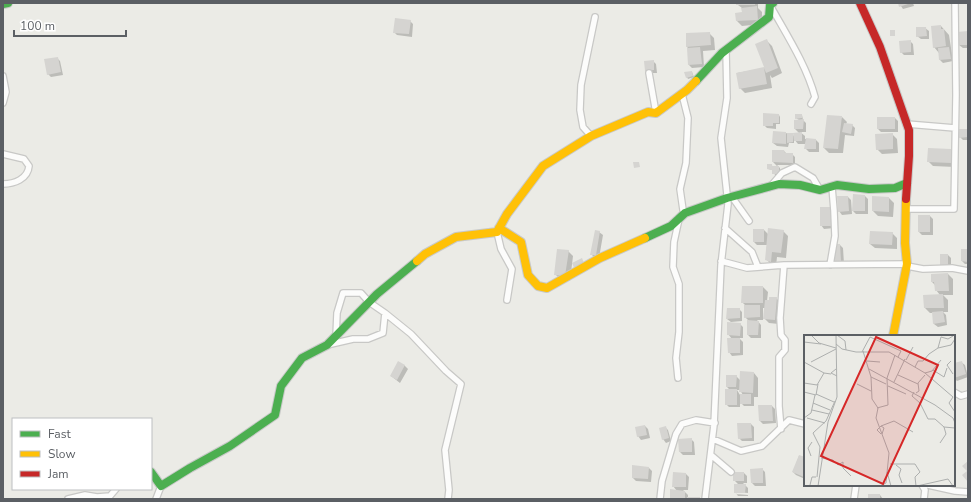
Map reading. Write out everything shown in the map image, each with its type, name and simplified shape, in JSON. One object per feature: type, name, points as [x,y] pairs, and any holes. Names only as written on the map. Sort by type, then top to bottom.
[{"type":"street","points":[[3,4],[8,3]]},
{"type":"street","points":[[860,3],[880,47],[909,130],[909,156],[905,209],[905,243],[907,265],[893,335]]},
{"type":"street","points":[[905,209],[954,209],[955,3]]},
{"type":"street","points":[[508,300],[512,269],[501,249],[498,230],[507,214],[543,166],[591,136],[648,112],[656,112],[682,94],[726,50],[769,17],[771,4]]},
{"type":"street","points":[[771,4],[811,83],[815,96],[810,104]]},
{"type":"street","points":[[591,136],[583,127],[580,110],[581,85],[595,17]]},
{"type":"street","points":[[705,499],[713,439],[721,261],[730,198],[721,138],[727,98],[726,50]]},
{"type":"street","points":[[649,73],[656,112]]},
{"type":"street","points":[[3,76],[6,92],[3,103]]},
{"type":"street","points":[[678,378],[676,358],[679,332],[679,284],[673,267],[674,242],[683,210],[680,189],[686,163],[688,118],[682,94]]},
{"type":"street","points":[[907,124],[955,128]]},
{"type":"street","points":[[3,154],[24,159],[29,166],[24,178],[17,182],[3,184]]},
{"type":"street","points":[[770,187],[782,172],[795,167],[813,178],[820,190]]},
{"type":"street","points":[[327,345],[369,302],[424,254],[456,237],[498,230],[521,242],[528,275],[538,286],[547,288],[600,258],[671,226],[682,216],[730,198],[779,184],[800,185],[820,190],[837,185],[876,189],[895,188],[907,183]]},
{"type":"street","points":[[830,265],[835,236],[832,187]]},
{"type":"street","points":[[730,198],[749,220]]},
{"type":"street","points":[[725,228],[752,252],[758,267]]},
{"type":"street","points":[[721,261],[747,268],[784,265],[907,265],[924,269],[952,268],[968,272]]},
{"type":"street","points":[[781,429],[779,406],[779,357],[785,350],[785,340],[781,335],[780,318],[784,265]]},
{"type":"street","points":[[336,336],[337,313],[343,293],[361,293],[369,302],[411,334],[446,371],[461,384],[445,450],[449,490],[448,499]]},
{"type":"street","points":[[156,499],[161,486],[230,446],[275,415],[281,386],[302,358],[327,345],[353,339],[368,339],[383,333],[385,313]]},
{"type":"street","points":[[955,393],[961,396],[968,394]]},
{"type":"street","points":[[660,499],[662,481],[676,434],[682,424],[696,420],[714,422]]},
{"type":"street","points":[[713,439],[740,451],[762,446],[789,420],[804,424]]},
{"type":"street","points":[[711,455],[730,472]]},
{"type":"street","points":[[152,473],[161,486]]},
{"type":"street","points":[[854,499],[856,486]]},
{"type":"street","points":[[923,486],[925,490],[924,499]]},
{"type":"street","points":[[932,486],[954,491],[968,492]]},
{"type":"street","points":[[68,499],[85,495],[96,498],[110,496],[115,490]]},
{"type":"building","points":[[736,3],[755,3],[755,5],[736,5]]},
{"type":"building","points":[[898,3],[911,3],[899,7]]},
{"type":"building","points":[[757,6],[758,20],[736,21],[735,13],[742,12],[741,8]]},
{"type":"building","points":[[395,18],[411,20],[409,34],[393,33]]},
{"type":"building","points":[[941,25],[941,29],[944,29],[946,46],[933,48],[931,26]]},
{"type":"building","points":[[916,27],[926,27],[927,36],[916,37]]},
{"type":"building","points":[[890,30],[895,30],[895,36],[890,36]]},
{"type":"building","points":[[968,31],[968,45],[958,45],[957,32]]},
{"type":"building","points":[[710,32],[711,45],[686,47],[686,33]]},
{"type":"building","points":[[767,39],[778,68],[766,73],[764,68],[767,84],[739,89],[736,73],[764,67],[755,44]]},
{"type":"building","points":[[911,40],[911,52],[900,53],[899,41]]},
{"type":"building","points":[[700,47],[702,64],[688,65],[687,48]]},
{"type":"building","points":[[949,47],[951,59],[939,60],[938,48]]},
{"type":"building","points":[[58,57],[61,72],[47,75],[44,59]]},
{"type":"building","points":[[654,60],[654,70],[645,71],[644,61]]},
{"type":"building","points":[[692,71],[693,76],[686,78],[684,72]]},
{"type":"building","points":[[763,113],[779,114],[779,123],[773,123],[773,126],[763,126]]},
{"type":"building","points":[[795,114],[802,114],[802,118],[795,119]]},
{"type":"building","points":[[827,115],[842,116],[838,149],[823,148]]},
{"type":"building","points":[[877,117],[895,117],[895,129],[877,129]]},
{"type":"building","points":[[804,119],[803,129],[794,129],[794,120]]},
{"type":"building","points":[[844,123],[853,124],[851,134],[842,132]]},
{"type":"building","points":[[958,129],[968,129],[968,137],[959,138]]},
{"type":"building","points":[[773,131],[786,132],[786,144],[772,143]]},
{"type":"building","points":[[802,132],[802,141],[794,141],[793,133]]},
{"type":"building","points":[[787,133],[793,133],[793,142],[787,143]]},
{"type":"building","points":[[893,133],[893,149],[876,150],[875,134]]},
{"type":"building","points":[[806,138],[816,139],[816,149],[804,149]]},
{"type":"building","points":[[928,148],[951,149],[951,163],[927,162]]},
{"type":"building","points":[[772,150],[784,150],[785,153],[793,153],[793,163],[772,162]]},
{"type":"building","points":[[633,162],[639,162],[640,167],[634,168]]},
{"type":"building","points":[[767,164],[772,164],[772,170],[767,169]]},
{"type":"building","points":[[772,166],[779,166],[779,174],[772,174]]},
{"type":"building","points":[[853,194],[865,195],[865,211],[852,211]]},
{"type":"building","points":[[837,196],[848,196],[849,211],[838,212]]},
{"type":"building","points":[[872,196],[889,197],[889,212],[872,211]]},
{"type":"building","points":[[820,207],[831,207],[832,226],[820,226]]},
{"type":"building","points":[[918,215],[930,215],[930,232],[918,232]]},
{"type":"building","points":[[768,228],[784,230],[781,253],[772,252],[771,262],[765,260]]},
{"type":"building","points":[[753,229],[764,229],[764,242],[753,242]]},
{"type":"building","points":[[595,230],[600,231],[596,255],[590,255]]},
{"type":"building","points":[[870,231],[893,232],[892,245],[869,244]]},
{"type":"building","points":[[833,244],[840,244],[841,261],[834,262]]},
{"type":"building","points":[[557,249],[569,250],[565,276],[554,275]]},
{"type":"building","points":[[961,249],[968,249],[968,262],[961,261]]},
{"type":"building","points":[[940,254],[948,254],[948,268],[940,268]]},
{"type":"building","points":[[582,258],[585,266],[575,270],[572,263]]},
{"type":"building","points":[[948,273],[949,291],[935,291],[934,282],[931,282],[931,274]]},
{"type":"building","points":[[742,286],[763,286],[763,303],[741,303]]},
{"type":"building","points":[[943,294],[944,308],[924,308],[923,295]]},
{"type":"building","points":[[769,297],[777,297],[775,320],[763,319],[765,300],[769,300]]},
{"type":"building","points":[[744,305],[760,305],[760,317],[744,318]]},
{"type":"building","points":[[727,308],[740,308],[740,318],[726,319]]},
{"type":"building","points":[[943,311],[945,322],[933,324],[932,312]]},
{"type":"building","points":[[747,320],[759,321],[758,335],[747,335]]},
{"type":"building","points":[[727,322],[741,323],[740,336],[727,335]]},
{"type":"building","points":[[727,338],[740,338],[740,353],[728,353]]},
{"type":"building","points":[[398,361],[405,365],[397,380],[390,376]]},
{"type":"building","points":[[962,361],[966,374],[955,378],[955,363]]},
{"type":"building","points":[[740,371],[754,372],[753,393],[739,392]]},
{"type":"building","points":[[726,375],[737,375],[736,387],[726,387]]},
{"type":"building","points":[[725,389],[737,389],[737,405],[725,405]]},
{"type":"building","points":[[740,394],[751,394],[751,404],[740,404]]},
{"type":"building","points":[[758,405],[772,405],[773,421],[759,421]]},
{"type":"building","points":[[737,423],[751,423],[752,438],[738,439]]},
{"type":"building","points":[[645,425],[647,435],[637,437],[635,427]]},
{"type":"building","points":[[666,426],[669,438],[662,440],[659,428]]},
{"type":"building","points":[[692,438],[692,452],[679,452],[678,439]]},
{"type":"building","points":[[799,455],[804,457],[804,477],[792,472]]},
{"type":"building","points":[[968,461],[968,482],[962,475],[967,471],[962,466]]},
{"type":"building","points":[[632,465],[649,467],[648,479],[632,478]]},
{"type":"building","points":[[763,468],[763,483],[751,483],[750,469]]},
{"type":"building","points":[[673,472],[686,473],[686,487],[672,487]]},
{"type":"building","points":[[733,472],[744,472],[744,481],[733,481]]},
{"type":"building","points":[[734,484],[746,484],[745,493],[734,493]]},
{"type":"building","points":[[670,489],[685,491],[685,499],[670,499]]},
{"type":"building","points":[[868,494],[880,494],[880,499],[868,499]]},
{"type":"building","points":[[687,497],[700,497],[700,499],[687,499]]},
{"type":"traffic: fast","points":[[3,4],[8,3]]},
{"type":"traffic: fast","points":[[696,81],[722,53],[769,17],[770,5],[773,3]]},
{"type":"traffic: fast","points":[[645,238],[671,226],[685,213],[727,198],[779,184],[800,185],[820,190],[837,185],[869,189],[895,188],[907,183]]},
{"type":"traffic: fast","points":[[152,473],[161,486],[230,446],[275,415],[281,386],[302,358],[327,345],[377,294],[417,261]]},
{"type":"traffic: slow","points":[[417,261],[425,254],[456,237],[497,232],[507,214],[543,166],[591,136],[648,112],[656,113],[687,90],[696,81]]},
{"type":"traffic: slow","points":[[893,335],[907,264],[905,243],[906,199]]},
{"type":"traffic: slow","points":[[499,228],[521,242],[528,275],[538,286],[547,288],[600,258],[645,238]]},
{"type":"traffic: jam","points":[[860,3],[880,47],[909,130],[906,199]]}]
